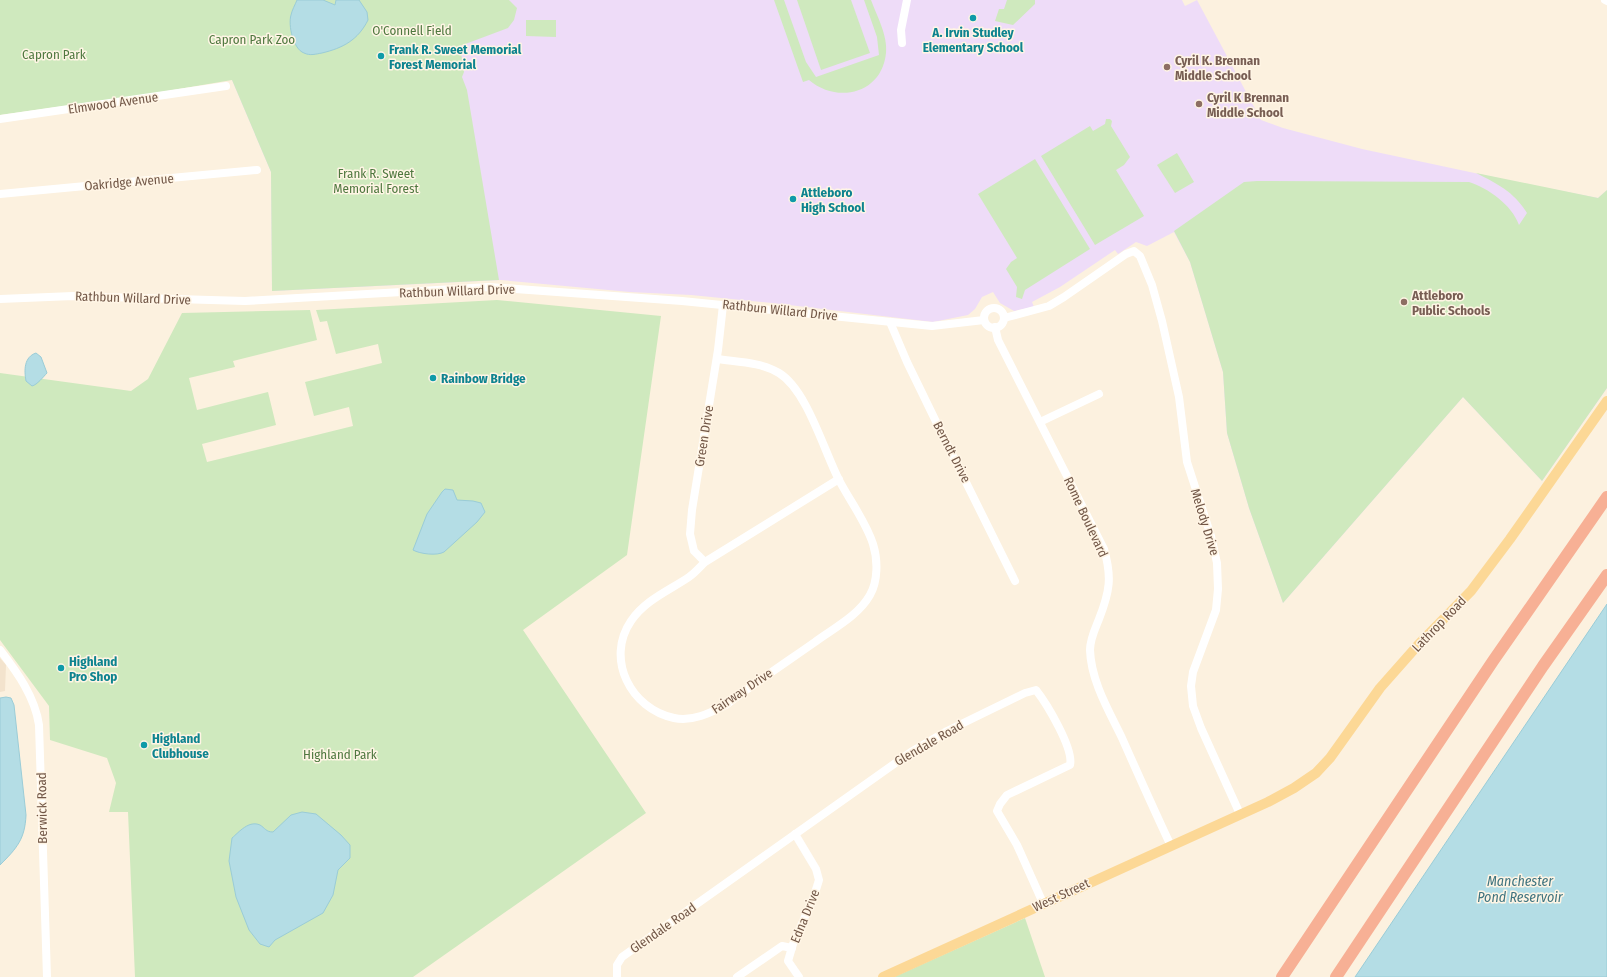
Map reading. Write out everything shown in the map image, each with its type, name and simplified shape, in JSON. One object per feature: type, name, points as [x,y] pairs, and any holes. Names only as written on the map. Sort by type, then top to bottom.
[{"type":"highway","points":[[1282,977],[1482,676],[1607,497]]},
{"type":"highway","points":[[1336,977],[1543,666],[1607,575]]},
{"type":"main road","name":"Lathrop Road","points":[[1240,814],[1294,788],[1316,773],[1330,758],[1380,688],[1483,576],[1607,401]]},
{"type":"main road","name":"West Street","points":[[883,977],[1240,814]]},
{"type":"street","points":[[902,43],[901,30],[907,0]]},
{"type":"street","name":"Elmwood Avenue","points":[[0,120],[226,86]]},
{"type":"street","name":"Oakridge Avenue","points":[[0,194],[257,170]]},
{"type":"street","name":"Melody Drive","points":[[1004,318],[1049,306],[1132,252],[1134,251],[1140,256],[1152,285],[1162,321],[1178,398],[1187,462],[1211,536],[1217,563],[1218,589],[1216,610],[1193,672],[1191,686],[1194,706],[1201,728],[1240,814]]},
{"type":"street","name":"Rathbun Willard Drive","points":[[0,299],[73,296],[245,301],[489,287],[723,305],[932,326],[984,320]]},
{"type":"street","name":"Green Drive","points":[[705,562],[694,551],[690,534],[692,510],[717,358],[723,305]]},
{"type":"street","points":[[991,309],[1001,311],[1004,318],[1000,325],[995,327],[987,325],[984,320],[987,311],[991,309]]},
{"type":"street","name":"Berndt Drive","points":[[890,322],[907,362],[1015,581]]},
{"type":"street","name":"Rome Boulevard","points":[[995,327],[998,340],[1104,548],[1110,568],[1110,584],[1107,600],[1092,635],[1090,650],[1092,666],[1104,701],[1171,846]]},
{"type":"street","name":"Fairway Drive","points":[[717,358],[756,364],[779,373],[794,386],[821,437],[839,479],[873,544],[876,562],[875,578],[870,594],[861,607],[840,624],[726,705],[707,715],[675,718],[660,714],[643,704],[631,691],[624,676],[620,656],[623,641],[630,622],[642,608],[690,576],[705,562],[839,479]]},
{"type":"street","points":[[1040,422],[1099,394]]},
{"type":"street","name":"Berwick Road","points":[[0,650],[35,706],[39,725],[47,977]]},
{"type":"street","name":"Glendale Road","points":[[617,977],[617,965],[622,957],[911,752],[947,731],[1025,693],[1036,690],[1046,703],[1065,743],[1072,759],[1070,766],[1007,795],[997,811],[1017,845],[1044,903]]},
{"type":"street","name":"Edna Drive","points":[[795,834],[816,869],[819,880],[788,961],[799,977]]},
{"type":"street","points":[[737,977],[782,946],[792,948]]},
{"type":"shaded area","name":"Attleboro Public Schools","points":[[509,0],[1182,0],[1185,6],[1197,0],[1261,120],[1283,128],[1362,149],[1526,184],[1598,198],[1607,190],[1607,388],[1542,481],[1463,397],[1283,603],[1249,508],[1227,433],[1223,372],[1190,262],[1174,232],[1147,246],[1136,242],[1118,254],[1115,250],[1060,287],[1032,302],[1034,307],[1014,311],[1000,303],[993,292],[982,297],[975,309],[968,315],[933,322],[691,295],[630,292],[501,280],[272,291],[271,172],[232,80],[460,46],[480,37],[510,2]]},
{"type":"shaded area","points":[[0,658],[6,665],[5,691],[0,692]]},
{"type":"green space","points":[[0,0],[509,0],[517,8],[514,20],[508,28],[460,46],[464,72],[462,77],[467,90],[499,280],[272,291],[271,172],[232,80],[149,94],[0,115]]},
{"type":"green space","points":[[774,0],[784,0],[806,62],[816,77],[879,55],[877,37],[864,0],[871,0],[882,26],[886,46],[883,67],[876,78],[867,86],[856,91],[845,93],[832,92],[809,80],[803,82]]},
{"type":"green space","points":[[797,0],[851,0],[870,53],[821,70]]},
{"type":"green space","points":[[1007,0],[1035,0],[1035,4],[1013,25],[995,21],[999,9],[1004,9]]},
{"type":"green space","points":[[526,20],[556,20],[556,37],[526,36]]},
{"type":"green space","points":[[1106,119],[1110,119],[1112,121],[1111,126],[1130,157],[1124,165],[1116,170],[1144,216],[1095,245],[1041,156],[1090,126],[1093,131],[1105,124]]},
{"type":"green space","points":[[1177,153],[1194,182],[1175,193],[1157,165]]},
{"type":"green space","points":[[1035,159],[1090,249],[1025,290],[1022,299],[1016,297],[1017,287],[1006,269],[1011,262],[1017,258],[978,194]]},
{"type":"green space","points":[[1476,173],[1598,198],[1607,190],[1607,388],[1542,481],[1463,397],[1283,603],[1249,508],[1227,433],[1223,372],[1190,262],[1174,231],[1244,182],[1257,181],[1469,182],[1484,188],[1505,204],[1516,218],[1519,225],[1527,213],[1517,199],[1505,189]]},
{"type":"green space","name":"Highland Park","points":[[497,300],[661,316],[627,555],[523,630],[646,813],[413,977],[135,977],[128,812],[109,812],[116,783],[107,758],[50,740],[49,706],[0,640],[0,373],[131,391],[148,379],[182,313],[310,310],[317,340],[233,361],[235,367],[189,378],[197,410],[268,392],[276,425],[202,444],[207,462],[353,426],[349,407],[314,416],[305,382],[382,363],[378,344],[336,354],[327,321],[320,322],[316,310]]},
{"type":"green space","points":[[1025,918],[1045,977],[894,977]]},
{"type":"water","points":[[297,0],[323,0],[335,5],[336,0],[359,0],[367,12],[368,20],[360,33],[343,46],[322,53],[306,54],[300,51],[294,42],[290,25],[291,15]]},
{"type":"water","points":[[36,353],[41,357],[47,373],[32,386],[26,381],[25,368],[29,358]]},
{"type":"water","points":[[445,489],[453,490],[457,500],[481,503],[485,512],[477,522],[444,552],[428,554],[413,550],[427,514]]},
{"type":"water","name":"Manchester Pond Reservoir","points":[[1607,604],[1607,977],[1355,977]]},
{"type":"water","points":[[0,698],[11,698],[14,705],[26,815],[24,831],[19,843],[0,865]]},
{"type":"water","points":[[302,812],[316,814],[341,835],[350,845],[350,858],[338,870],[333,895],[323,913],[275,940],[269,947],[260,944],[249,930],[236,897],[229,861],[232,838],[244,827],[252,824],[260,825],[267,831],[273,832],[291,815]]},
{"type":"place","name":"A. Irvin Studley Elementary School","points":[[973,18]]},
{"type":"place","name":"Frank R. Sweet Memorial Forest Memorial","points":[[381,56]]},
{"type":"place","name":"Cyril K. Brennan Middle School","points":[[1167,67]]},
{"type":"place","name":"Cyril K Brennan Middle School","points":[[1199,104]]},
{"type":"place","name":"Attleboro High School","points":[[793,199]]},
{"type":"place","name":"Attleboro Public Schools","points":[[1404,302]]},
{"type":"place","name":"Rainbow Bridge","points":[[433,378]]},
{"type":"place","name":"Highland Pro Shop","points":[[61,668]]},
{"type":"place","name":"Highland Clubhouse","points":[[144,745]]},
{"type":"park label","name":"O'Connell Field","points":[[412,30]]},
{"type":"park label","name":"Capron Park Zoo","points":[[252,39]]},
{"type":"park label","name":"Capron Park","points":[[54,54]]},
{"type":"park label","name":"Frank R. Sweet Memorial Forest","points":[[376,180]]}]
